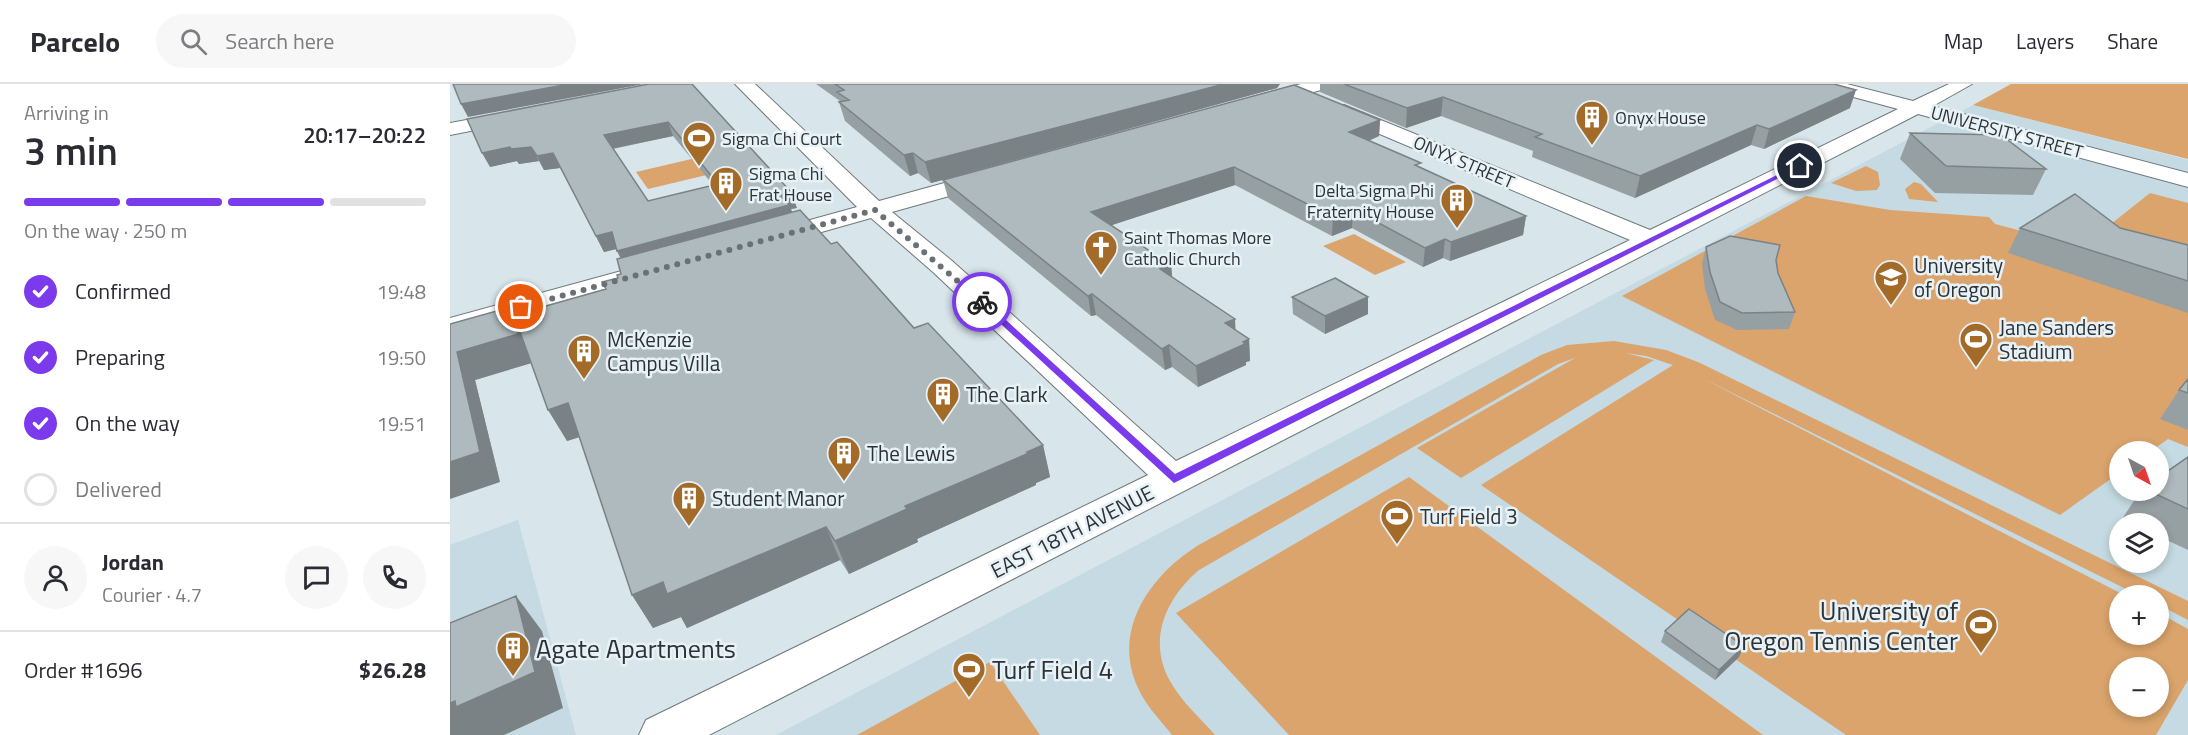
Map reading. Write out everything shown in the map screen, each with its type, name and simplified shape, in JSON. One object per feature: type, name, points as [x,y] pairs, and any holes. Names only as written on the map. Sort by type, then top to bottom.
[{"type":"street","points":[[744,84],[875,210],[942,266],[1174,479]]},
{"type":"street","points":[[1238,108],[1286,88],[1322,84]]},
{"type":"street","name":"UNIVERSITY STREET","points":[[1826,84],[2188,180]]},
{"type":"street","name":"EAST 18TH AVENUE","points":[[663,735],[1963,84]]},
{"type":"street","name":"ONYX STREET","points":[[1286,88],[1652,240]]},
{"type":"street","points":[[450,129],[532,114]]},
{"type":"street","points":[[751,244],[1010,172]]},
{"type":"street","points":[[450,327],[672,266]]},
{"type":"shaded area","points":[[2011,84],[2188,84],[2188,159],[1973,105]]},
{"type":"shaded area","name":"University of Oregon","points":[[1973,105],[2188,160],[2188,735],[776,735]]},
{"type":"shaded area","name":"Sigma Chi Court","points":[[747,146],[761,162],[648,189],[636,172]]},
{"type":"shaded area","points":[[1866,166],[1878,172],[1880,185],[1877,190],[1856,191],[1831,183]]},
{"type":"shaded area","points":[[1914,182],[1921,184],[1938,202],[1909,199],[1905,189]]},
{"type":"shaded area","name":"Jane Sanders Stadium","points":[[2150,193],[2188,203],[2188,447],[2168,439],[2165,441],[2109,441],[2109,480],[2060,515],[1622,296],[1806,196],[1890,210],[1989,217],[1995,224],[2082,247]]},
{"type":"shaded area","points":[[1354,234],[1406,262],[1375,275],[1323,246]]},
{"type":"shaded area","points":[[1614,341],[1666,350],[1698,362],[2109,562],[2109,573],[2131,573],[2155,585],[2118,585],[1700,377],[2109,587],[2109,645],[2169,645],[2169,619],[2188,629],[2188,680],[2169,713],[2169,657],[2109,657],[2109,717],[2166,717],[2156,735],[1846,735],[1481,485],[1673,365],[1646,356],[1625,353],[1654,360],[1461,478],[1417,448],[1575,358],[1558,364],[1199,570],[1177,593],[1169,607],[1160,635],[1160,650],[1163,666],[1174,688],[1215,735],[1172,735],[1141,694],[1132,672],[1129,650],[1131,630],[1138,610],[1149,591],[1163,574],[1197,546],[1541,355],[1567,345]]},
{"type":"shaded area","name":"Turf Field 3","points":[[1409,477],[1763,735],[1289,735],[1176,613]]},
{"type":"shaded area","points":[[518,520],[576,735],[450,735],[450,545]]},
{"type":"shaded area","points":[[2169,592],[2188,601],[2188,620],[2169,610]]},
{"type":"shaded area","name":"Turf Field 4","points":[[990,662],[1040,735],[857,735]]},
{"type":"building","points":[[453,84],[569,84],[461,104]]},
{"type":"building","points":[[649,84],[692,84],[791,192],[780,195],[789,205],[617,251],[612,232],[596,236],[553,153],[537,156],[531,147],[511,149],[510,147],[482,153],[467,119]],"holes":[[[668,122],[718,184],[648,201],[604,135]]]},
{"type":"building","points":[[835,84],[1224,84],[925,162],[913,153],[904,155],[839,102],[849,100],[837,92],[844,90]]},
{"type":"building","points":[[1344,84],[1834,84],[1856,90],[1769,129],[1757,125],[1640,176],[1535,137],[1542,134],[1443,97],[1407,108]]},
{"type":"building","points":[[1294,85],[1380,120],[1349,132],[1421,163],[1415,165],[1526,216],[1451,242],[1445,239],[1425,248],[1353,209],[1333,217],[1234,167],[1091,212],[1171,265],[1160,269],[1235,319],[1225,323],[1249,339],[1243,342],[1245,344],[1196,366],[1169,345],[1162,349],[1092,294],[1088,296],[943,180]]},
{"type":"building","points":[[1910,133],[2001,135],[2046,169],[1946,166]]},
{"type":"building","points":[[2075,194],[2120,228],[2188,245],[2188,281],[2020,228]]},
{"type":"building","points":[[800,210],[831,244],[837,242],[914,328],[928,323],[1043,445],[905,506],[907,509],[835,541],[826,527],[667,594],[663,582],[632,595],[568,403],[548,410],[514,315],[606,289],[602,282],[618,278],[617,275],[621,274],[617,259]]},
{"type":"building","points":[[1730,236],[1780,245],[1776,260],[1778,273],[1795,312],[1742,313],[1720,302],[1710,272],[1706,247]]},
{"type":"building","points":[[1335,278],[1368,297],[1325,316],[1292,297]]},
{"type":"building","points":[[511,307],[518,334],[457,352],[480,452],[450,462],[450,324]]},
{"type":"building","points":[[2188,379],[2188,393],[2179,390]]},
{"type":"building","points":[[2188,457],[2188,509],[2169,500],[2169,470]]},
{"type":"building","points":[[516,596],[535,672],[456,707],[455,701],[450,703],[450,623]]},
{"type":"building","points":[[1689,609],[1744,646],[1719,670],[1665,631]]},
{"type":"way so far","points":[[521,307],[875,210],[982,302]]},
{"type":"place","name":"Onyx House","points":[[1592,146]]},
{"type":"place","name":"Sigma Chi Court","points":[[699,167]]},
{"type":"place","name":"Sigma Chi Frat House","points":[[726,212]]},
{"type":"place","name":"Delta Sigma Phi Fraternity House","points":[[1457,229]]},
{"type":"place","name":"Saint Thomas More Catholic Church","points":[[1101,276]]},
{"type":"place","name":"University of Oregon","points":[[1891,306]]},
{"type":"place","name":"Jane Sanders Stadium","points":[[1976,368]]},
{"type":"place","name":"McKenzie Campus Villa","points":[[584,380]]},
{"type":"place","name":"The Clark","points":[[943,423]]},
{"type":"place","name":"The Lewis","points":[[844,482]]},
{"type":"place","name":"Student Manor","points":[[689,527]]},
{"type":"place","name":"Turf Field 3","points":[[1397,545]]},
{"type":"place","name":"University of Oregon Tennis Center","points":[[1981,654]]},
{"type":"place","name":"Agate Apartments","points":[[513,677]]},
{"type":"place","name":"Turf Field 4","points":[[969,698]]},
{"type":"route","points":[[982,302],[1174,479],[1800,166]]}]
